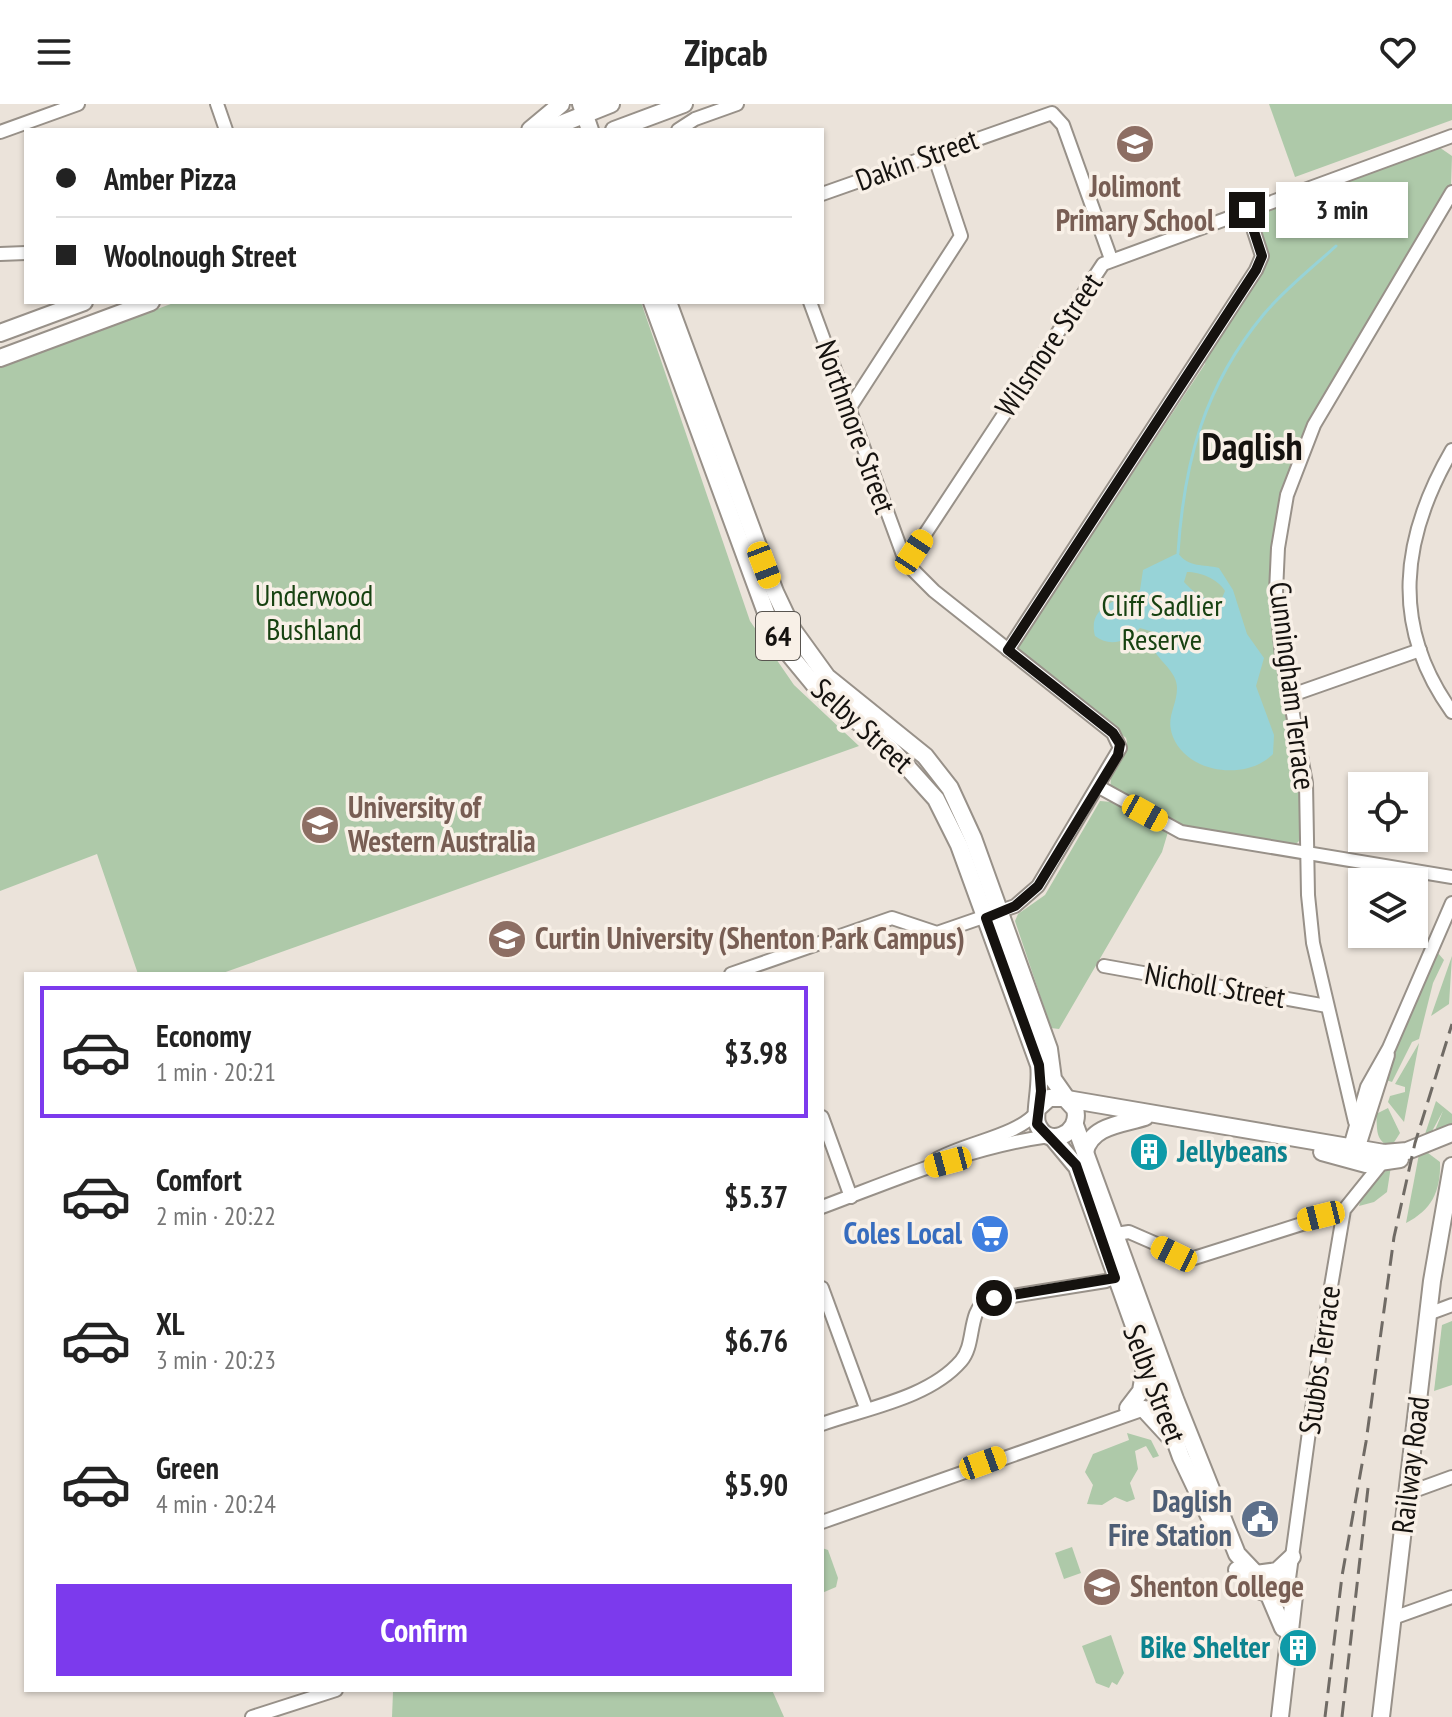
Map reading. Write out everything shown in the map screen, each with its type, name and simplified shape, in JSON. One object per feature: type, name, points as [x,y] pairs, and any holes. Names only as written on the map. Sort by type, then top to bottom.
[{"type":"main road","points":[[532,128],[561,104]]},
{"type":"main road","points":[[552,128],[586,116],[605,105],[611,128]]},
{"type":"main road","points":[[618,128],[676,107]]},
{"type":"main road","points":[[649,128],[676,107]]},
{"type":"main road","points":[[0,333],[79,304]]},
{"type":"main road","points":[[0,358],[146,304]]},
{"type":"main road","name":"Selby Street","points":[[653,304],[775,592],[808,655],[849,699],[925,756],[950,788],[1039,1065],[1041,1091],[1037,1110]]},
{"type":"main road","name":"Selby Street","points":[[669,304],[769,621],[789,654],[817,688],[910,766],[936,799],[993,916],[1049,1049],[1053,1079],[1067,1099]]},
{"type":"main road","points":[[936,799],[950,788]]},
{"type":"main road","points":[[1037,1110],[1049,1098],[1067,1099],[1380,1158],[1452,1142]]},
{"type":"main road","name":"64","points":[[1067,1099],[1075,1109],[1075,1124]]},
{"type":"main road","name":"64","points":[[1037,1110],[1038,1125],[1051,1136]]},
{"type":"main road","points":[[1051,1136],[1066,1134],[1075,1124],[1103,1113],[1151,1115]]},
{"type":"main road","points":[[1085,1152],[1088,1143],[1108,1127],[1151,1115]]},
{"type":"main road","name":"Selby Street","points":[[1075,1124],[1116,1234],[1122,1275],[1145,1362],[1167,1398],[1181,1457],[1237,1569],[1248,1582],[1269,1595],[1291,1594]]},
{"type":"main road","points":[[1380,1158],[1452,1133]]},
{"type":"main road","name":"Selby Street","points":[[1051,1136],[1076,1165],[1122,1275],[1167,1398],[1235,1549],[1256,1574]]},
{"type":"main road","points":[[1431,1148],[1440,1152],[1451,1170]]},
{"type":"main road","name":"Railway Road","points":[[1381,1717],[1428,1314],[1448,1206],[1451,1170]]},
{"type":"main road","points":[[1145,1362],[1145,1380],[1136,1409],[1164,1429],[1181,1457]]},
{"type":"main road","points":[[1256,1574],[1277,1571],[1292,1557]]},
{"type":"main road","points":[[1256,1574],[1291,1594]]},
{"type":"main road","name":"Stubbs Terrace","points":[[1272,1717],[1283,1628],[1291,1594]]},
{"type":"main road","name":"Stubbs Terrace","points":[[1280,1717],[1291,1594]]},
{"type":"main road","points":[[1269,1595],[1283,1628]]},
{"type":"street","points":[[0,132],[78,104]]},
{"type":"street","points":[[217,104],[225,128]]},
{"type":"street","points":[[681,128],[695,119],[737,104]]},
{"type":"street","name":"Dakin Street","points":[[824,193],[1044,115],[1057,115]]},
{"type":"street","name":"Wilsmore Street","points":[[906,563],[1096,272],[1111,259],[1057,115]]},
{"type":"street","points":[[1111,259],[1452,137]]},
{"type":"street","points":[[849,409],[961,236],[934,155]]},
{"type":"street","name":"Cunningham Terrace","points":[[1360,1125],[1343,1080],[1312,931],[1306,783],[1289,696],[1276,592],[1278,548],[1287,495],[1314,425],[1452,192]]},
{"type":"street","points":[[1008,650],[1256,270],[1262,256],[1247,210]]},
{"type":"street","points":[[0,254],[24,253]]},
{"type":"street","name":"Northmore Street","points":[[811,304],[906,563],[934,591],[1118,739],[1118,755],[1099,787]]},
{"type":"street","points":[[1450,459],[1420,514],[1411,553],[1410,603],[1420,650],[1452,712]]},
{"type":"street","points":[[1289,696],[1420,650]]},
{"type":"street","points":[[744,972],[769,968],[892,918],[937,933],[993,916],[1038,886],[1099,787],[1181,832],[1452,877]]},
{"type":"street","points":[[1352,1155],[1367,1087],[1389,1048],[1452,903]]},
{"type":"street","name":"Nicholl Street","points":[[1104,966],[1327,1006]]},
{"type":"street","points":[[921,1169],[964,1145],[1018,1128],[1037,1110]]},
{"type":"street","points":[[824,1123],[851,1197]]},
{"type":"street","points":[[1360,1125],[1380,1158]]},
{"type":"street","points":[[824,1206],[921,1169],[1014,1140],[1051,1136]]},
{"type":"street","name":"Stubbs Terrace","points":[[1291,1594],[1317,1374],[1344,1210],[1380,1158]]},
{"type":"street","points":[[1344,1210],[1347,1190]]},
{"type":"street","points":[[1116,1234],[1129,1232],[1191,1259],[1327,1216]]},
{"type":"street","points":[[824,1423],[941,1380],[963,1359],[983,1302],[1122,1275]]},
{"type":"street","points":[[824,1293],[866,1408]]},
{"type":"street","points":[[1428,1314],[1452,1305]]},
{"type":"street","points":[[824,1521],[1167,1398]]},
{"type":"street","points":[[1408,1493],[1452,1477]]},
{"type":"street","name":"Stubbs Terrace","points":[[1291,1594],[1292,1557],[1298,1521]]},
{"type":"street","points":[[1393,1618],[1452,1597]]},
{"type":"street","points":[[252,1717],[330,1692]]},
{"type":"green space","points":[[1269,104],[1452,104],[1452,120],[1295,177]]},
{"type":"green space","name":"Cliff Sadlier Reserve","points":[[1439,147],[1452,156],[1451,185],[1318,408],[1294,462],[1278,521],[1273,553],[1302,783],[1302,838],[1294,846],[1184,828],[1111,787],[1112,774],[1126,751],[1126,738],[1021,654],[1017,647],[1111,498],[1118,495],[1205,364],[1206,354],[1266,257],[1258,224],[1262,211]]},
{"type":"green space","name":"Underwood Bushland","points":[[171,304],[642,304],[750,621],[794,685],[859,746],[226,972],[137,972],[97,854],[0,891],[0,368]]},
{"type":"green space","points":[[1100,801],[1112,802],[1168,832],[1162,852],[1059,1029],[1051,1028],[1015,921],[1018,914],[1045,895]]},
{"type":"green space","points":[[1437,952],[1444,960],[1433,983],[1419,1039],[1412,1042],[1392,1082],[1386,1080],[1397,1045]]},
{"type":"green space","points":[[1452,956],[1449,1004],[1431,1016]]},
{"type":"green space","points":[[1419,1043],[1404,1122],[1388,1102],[1390,1096],[1405,1092],[1405,1087],[1395,1084]]},
{"type":"green space","points":[[1436,1101],[1452,1114],[1452,1125],[1433,1135],[1443,1111],[1430,1135],[1423,1140]]},
{"type":"green space","points":[[1388,1108],[1400,1133],[1391,1147],[1382,1141],[1377,1129],[1376,1114]]},
{"type":"green space","points":[[1428,1153],[1440,1162],[1439,1182],[1428,1206],[1406,1223],[1419,1154]]},
{"type":"green space","points":[[1391,1166],[1387,1192],[1374,1202],[1359,1206],[1363,1193]]},
{"type":"green space","points":[[1452,1321],[1452,1385],[1434,1391],[1442,1325]]},
{"type":"green space","points":[[1127,1433],[1151,1440],[1159,1456],[1153,1458],[1146,1446],[1135,1451],[1138,1469],[1130,1483],[1135,1499],[1127,1502],[1115,1497],[1102,1505],[1087,1504],[1093,1485],[1085,1472],[1093,1454],[1129,1440]]},
{"type":"green space","points":[[1072,1547],[1081,1573],[1064,1579],[1055,1553]]},
{"type":"green space","points":[[824,1549],[828,1550],[838,1578],[836,1587],[824,1592]]},
{"type":"green space","points":[[1111,1635],[1124,1673],[1117,1685],[1112,1682],[1109,1688],[1096,1683],[1082,1646]]},
{"type":"green space","points":[[393,1692],[773,1692],[784,1717],[392,1717]]},
{"type":"water","points":[[1178,553],[1191,563],[1219,568],[1233,590],[1247,634],[1264,658],[1256,686],[1274,735],[1273,754],[1262,763],[1249,768],[1219,770],[1191,759],[1181,749],[1171,730],[1176,683],[1155,652],[1157,633],[1140,628],[1130,636],[1113,642],[1095,636],[1094,626],[1100,611],[1140,590],[1143,570]],"holes":[[[1187,572],[1218,583],[1225,591],[1222,598],[1206,598],[1192,590],[1184,582]]]},
{"type":"waterway","points":[[1178,553],[1192,456],[1212,397],[1226,369],[1243,341],[1272,305],[1336,246]]},
{"type":"railway","points":[[1325,1717],[1342,1576],[1366,1442],[1394,1237],[1415,1143],[1452,1024]]},
{"type":"railway","points":[[1342,1717],[1368,1488]]},
{"type":"place","name":"Jolimont Primary School","points":[[1135,144]]},
{"type":"place","name":"University of Western Australia","points":[[320,825]]},
{"type":"place","name":"Curtin University (Shenton Park Campus)","points":[[507,939]]},
{"type":"place","name":"Jellybeans","points":[[1149,1152]]},
{"type":"place","name":"Coles Local","points":[[990,1234]]},
{"type":"place","name":"Daglish Fire Station","points":[[1260,1519]]},
{"type":"place","name":"Shenton College","points":[[1102,1587]]},
{"type":"place","name":"Bike Shelter","points":[[1298,1648]]},
{"type":"district","name":"Daglish","points":[[1252,447]]},
{"type":"route","points":[[994,1298],[1115,1278],[1076,1165],[1037,1124],[1041,1091],[1039,1065],[986,918],[1015,906],[1038,886],[1118,755],[1120,744],[1113,733],[1008,650],[1256,270],[1262,256],[1247,210]]}]
